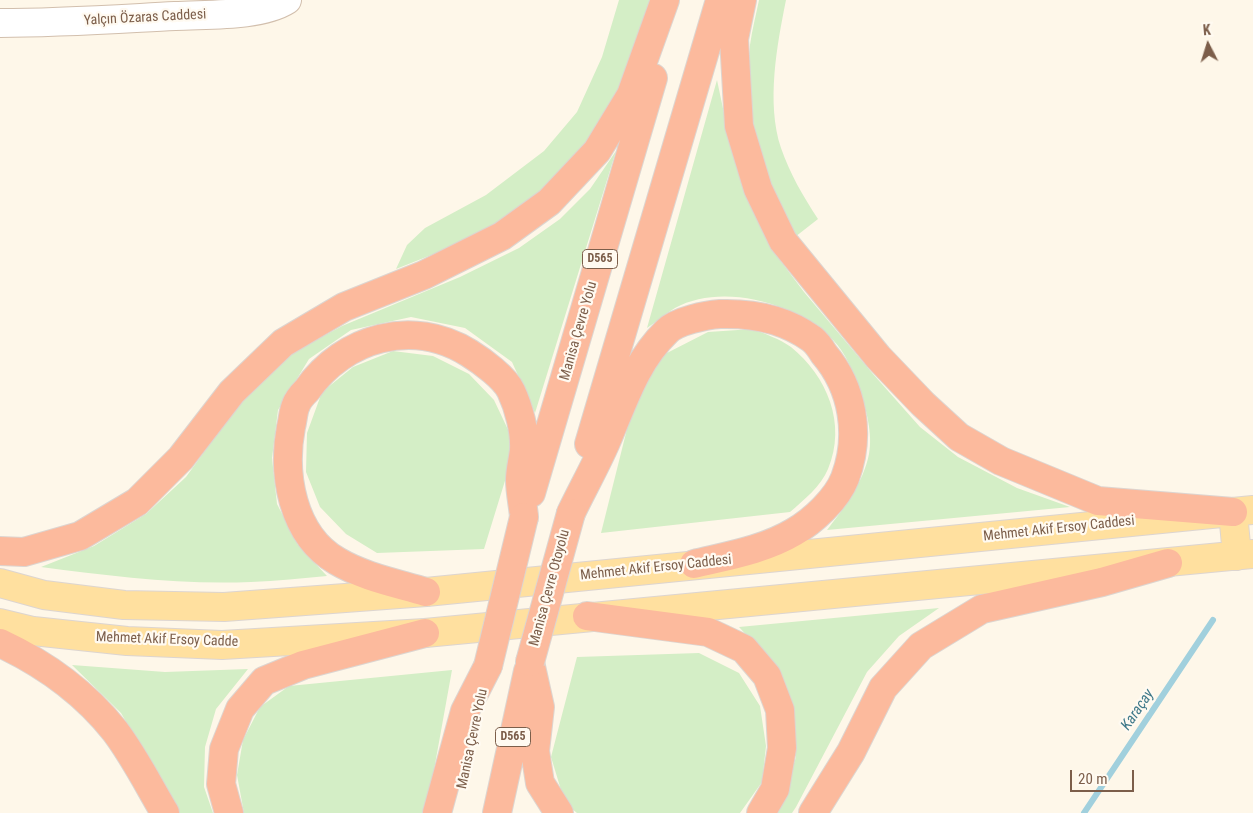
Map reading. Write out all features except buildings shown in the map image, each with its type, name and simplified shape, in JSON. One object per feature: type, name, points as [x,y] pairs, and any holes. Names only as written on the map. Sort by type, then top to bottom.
[{"type":"highway","points":[[0,550],[24,552],[80,536],[137,502],[181,458],[232,392],[283,343],[344,307],[424,275],[502,236],[550,202],[597,151],[631,94],[665,0]]},
{"type":"highway","name":"Manisa Çevre Yolu","points":[[524,517],[675,0]]},
{"type":"highway","name":"D565","points":[[571,514],[610,367],[720,0]]},
{"type":"highway","points":[[742,0],[734,39],[739,126],[758,189],[783,241],[878,357],[959,437],[1000,461],[1098,501],[1243,511]]},
{"type":"highway","points":[[571,514],[605,444],[639,364],[668,329],[704,315],[745,313],[782,322],[813,340],[836,367],[846,388],[852,413],[852,449],[845,478],[827,505],[794,532],[759,548],[694,564]]},
{"type":"highway","points":[[426,592],[365,575],[336,561],[310,537],[296,510],[289,475],[288,445],[295,405],[318,374],[350,349],[387,336],[421,335],[456,345],[484,363],[510,390],[521,421],[524,448],[520,479],[524,517]]},
{"type":"highway","name":"Manisa Çevre Otoyolu","points":[[530,662],[571,514]]},
{"type":"highway","name":"D565","points":[[488,666],[524,517]]},
{"type":"highway","points":[[813,813],[850,752],[883,688],[921,646],[982,608],[1102,582],[1168,563]]},
{"type":"highway","points":[[587,616],[708,632],[744,649],[767,676],[780,710],[782,748],[775,789],[761,813]]},
{"type":"highway","points":[[229,813],[221,784],[224,749],[240,709],[264,681],[303,665],[425,632]]},
{"type":"highway","points":[[0,643],[49,669],[93,705],[116,733],[165,813]]},
{"type":"highway","points":[[530,662],[540,707],[535,752],[540,783],[559,813]]},
{"type":"highway","name":"D565","points":[[497,813],[530,662]]},
{"type":"highway","points":[[437,813],[464,711],[488,666]]},
{"type":"highway","name":"Manisa Çevre Yolu","points":[[457,813],[488,666]]},
{"type":"main road","points":[[425,632],[1245,555],[1243,511]]},
{"type":"main road","name":"Mehmet Akif Ersoy Caddesi","points":[[0,583],[44,595],[124,605],[224,607],[426,592],[1243,511]]},
{"type":"main road","name":"Mehmet Akif Ersoy Cadde","points":[[0,623],[33,631],[127,641],[222,645],[425,632]]},
{"type":"street","name":"Yalçın Özaras Caddesi","points":[[0,23],[49,23],[259,5],[288,0]]},
{"type":"green space","points":[[619,0],[652,0],[622,87],[574,160],[525,206],[464,242],[396,269],[407,245],[425,228],[486,195],[544,151],[577,112],[602,57]]},
{"type":"green space","points":[[759,0],[786,0],[774,74],[774,112],[781,148],[788,167],[818,219],[795,237],[773,190],[758,144],[753,121],[749,72],[750,45]]},
{"type":"green space","points":[[717,80],[729,137],[743,187],[770,247],[804,292],[920,427],[958,457],[1017,488],[1070,507],[827,530],[858,485],[866,465],[870,446],[868,422],[860,390],[846,357],[838,345],[818,327],[800,316],[758,300],[736,297],[714,297],[694,300],[675,308],[647,328]]},
{"type":"green space","points":[[616,151],[535,413],[512,362],[465,328],[411,317],[351,330],[309,359],[278,410],[272,458],[277,504],[298,545],[327,576],[225,583],[172,581],[41,567],[94,546],[146,514],[186,477],[255,382],[296,351],[342,326],[460,277],[519,248],[560,219],[590,189]]},
{"type":"green space","points":[[753,329],[791,347],[815,372],[824,386],[834,418],[835,435],[828,469],[821,481],[790,512],[601,533],[637,389],[665,354],[708,332]]},
{"type":"green space","points":[[393,351],[433,356],[469,374],[494,400],[511,436],[508,471],[484,549],[377,553],[346,534],[320,507],[306,472],[307,433],[322,392],[353,367]]},
{"type":"green space","points":[[939,608],[899,636],[867,672],[792,813],[773,813],[782,801],[796,757],[793,712],[764,654],[739,627]]},
{"type":"green space","points":[[699,653],[739,673],[760,706],[766,746],[762,782],[740,813],[577,813],[565,803],[551,757],[577,657]]},
{"type":"green space","points":[[72,665],[165,672],[248,669],[216,709],[205,747],[204,787],[213,813],[179,813],[121,713]]},
{"type":"green space","points":[[452,670],[428,803],[424,813],[244,813],[237,775],[243,740],[260,707],[289,686]]},
{"type":"waterway","name":"Karaçay","points":[[1084,813],[1213,620]]}]
